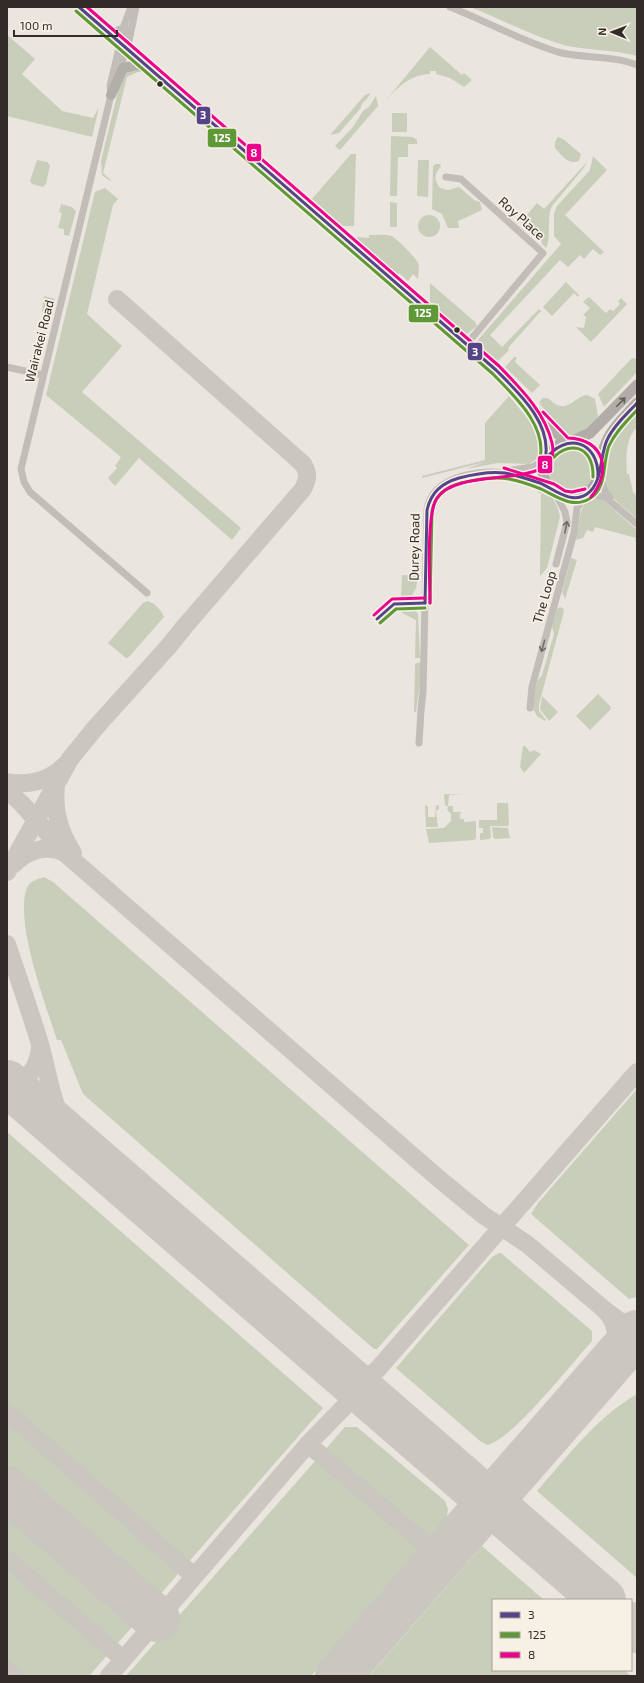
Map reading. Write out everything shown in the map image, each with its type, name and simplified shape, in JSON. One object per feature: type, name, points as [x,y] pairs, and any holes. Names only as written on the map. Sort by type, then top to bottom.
[{"type":"main road","points":[[637,385],[590,433],[557,446],[547,458],[544,476],[553,491],[568,497],[586,494],[594,485],[599,471],[603,450],[610,433],[637,403]]},
{"type":"main road","points":[[568,442],[581,444],[590,450],[597,458],[599,471]]},
{"type":"street","points":[[79,7],[496,370],[568,442]]},
{"type":"street","name":"Wairakei Road","points":[[121,70],[125,54],[124,46],[126,25],[131,7]]},
{"type":"street","name":"Wairakei Road","points":[[136,7],[129,41],[118,52],[110,86],[111,95],[21,464],[24,482],[30,492],[147,594]]},
{"type":"street","points":[[450,7],[557,52],[581,57],[621,61],[637,65]]},
{"type":"street","points":[[103,27],[115,31],[126,25]]},
{"type":"street","points":[[111,95],[116,88],[121,70],[130,65],[150,69]]},
{"type":"street","name":"Roy Place","points":[[446,177],[461,179],[543,253],[466,345]]},
{"type":"street","points":[[7,367],[43,375]]},
{"type":"street","points":[[524,399],[545,433],[547,458]]},
{"type":"street","name":"Durey Road","points":[[420,742],[420,710],[423,692],[428,504],[432,494],[448,482],[477,474],[532,467],[547,458]]},
{"type":"street","points":[[599,471],[605,491],[616,505]]},
{"type":"street","name":"Durey Road","points":[[496,472],[517,476],[553,491]]},
{"type":"street","name":"The Loop","points":[[553,491],[565,512],[567,522],[556,564]]},
{"type":"street","points":[[586,494],[603,496],[616,505],[637,524]]},
{"type":"street","name":"The Loop","points":[[530,708],[532,687],[574,533],[577,508],[586,494]]},
{"type":"green space","points":[[470,7],[637,7],[637,56],[619,52],[564,45],[528,32]]},
{"type":"green space","points":[[7,35],[35,59],[22,74],[62,111],[93,118],[99,107],[92,137],[7,116]]},
{"type":"green space","points":[[430,47],[462,75],[464,73],[472,80],[464,87],[450,78],[436,74],[436,71],[430,71],[430,74],[415,77],[403,84],[383,104]]},
{"type":"green space","points":[[128,69],[140,71],[127,77],[103,173],[111,180],[110,181],[102,175],[101,161],[122,75]]},
{"type":"green space","points":[[371,93],[363,102],[360,109],[339,133],[330,135],[365,95]]},
{"type":"green space","points":[[376,96],[378,106],[340,150],[335,146],[353,127],[363,111],[369,107]]},
{"type":"green space","points":[[392,113],[407,113],[407,132],[392,132]]},
{"type":"green space","points":[[391,136],[413,137],[417,140],[417,144],[408,144],[408,157],[398,157],[397,196],[390,196]]},
{"type":"green space","points":[[558,137],[563,139],[581,154],[579,161],[568,161],[560,154],[555,148],[555,142]]},
{"type":"green space","points":[[351,154],[356,154],[354,226],[343,226],[312,199]]},
{"type":"green space","points":[[593,156],[607,170],[565,215],[604,252],[600,255],[593,249],[584,259],[580,255],[568,267],[560,260],[490,335],[502,347],[539,309],[541,311],[498,361],[478,344],[478,340],[561,244],[554,236],[554,214],[557,206],[590,170]]},
{"type":"green space","points":[[37,160],[47,162],[50,165],[46,184],[43,187],[32,184],[30,181]]},
{"type":"green space","points":[[418,160],[429,160],[428,197],[417,196]]},
{"type":"green space","points":[[587,162],[583,169],[552,206],[549,216],[549,239],[546,248],[542,244],[541,240],[521,222],[537,203],[544,209]]},
{"type":"green space","points":[[440,164],[441,167],[436,174],[437,183],[440,188],[448,190],[459,187],[474,200],[480,202],[482,210],[458,221],[459,228],[448,228],[442,214],[432,209],[433,166]]},
{"type":"green space","points":[[105,188],[118,199],[113,205],[87,314],[122,346],[82,392],[241,528],[232,540],[139,458],[115,486],[108,478],[117,468],[115,466],[121,457],[46,395],[95,192]]},
{"type":"green space","points":[[390,202],[397,203],[397,227],[390,227]]},
{"type":"green space","points":[[61,204],[72,207],[76,211],[69,236],[64,235],[64,229],[58,228],[62,213],[59,212]]},
{"type":"green space","points":[[425,215],[433,215],[440,222],[440,230],[433,237],[425,237],[418,230],[418,222]]},
{"type":"green space","points":[[369,235],[390,235],[397,240],[418,263],[418,279],[413,274],[408,281],[399,273],[397,275],[357,239],[358,237],[369,238]]},
{"type":"green space","points":[[566,282],[579,295],[578,297],[574,293],[552,316],[543,307]]},
{"type":"green space","points":[[430,283],[475,322],[477,326],[467,334],[430,302]]},
{"type":"green space","points":[[44,296],[55,299],[52,315],[42,311]]},
{"type":"green space","points":[[589,297],[606,313],[610,309],[613,311],[620,304],[618,302],[621,298],[627,304],[591,342],[576,327],[584,328],[586,317],[583,315],[590,308],[583,302]]},
{"type":"green space","points":[[514,357],[517,357],[515,362],[540,385],[532,393],[505,367]]},
{"type":"green space","points":[[632,358],[637,359],[637,372],[604,407],[598,394]]},
{"type":"green space","points":[[587,395],[595,399],[598,416],[593,424],[581,433],[571,436],[566,436],[553,423],[539,402],[543,398],[547,398],[555,404],[564,406]]},
{"type":"green space","points":[[509,396],[543,437],[544,452],[541,456],[529,464],[498,463],[466,469],[485,462],[422,478],[422,476],[485,460],[485,423]]},
{"type":"green space","points":[[637,410],[637,427],[628,443],[626,461],[627,474],[629,474],[633,492],[637,496],[637,519],[619,504],[608,490],[606,475],[609,450],[615,436]]},
{"type":"green space","points":[[568,447],[576,447],[585,451],[591,457],[595,470],[591,483],[585,489],[576,493],[568,493],[559,489],[553,483],[549,474],[549,466],[553,457],[559,451]]},
{"type":"green space","points":[[539,488],[547,492],[553,499],[558,508],[560,517],[547,568],[540,576],[541,493],[538,493]]},
{"type":"green space","points":[[592,497],[602,499],[637,530],[637,541],[635,541],[636,538],[595,527],[593,532],[587,530],[583,538],[576,540],[581,510],[587,501]]},
{"type":"green space","points":[[571,558],[577,560],[565,599],[562,592]]},
{"type":"green space","points":[[402,575],[418,576],[416,588],[411,597],[401,597]]},
{"type":"green space","points":[[147,601],[153,603],[164,617],[129,657],[126,658],[108,643],[143,603]]},
{"type":"green space","points":[[560,607],[564,609],[563,615],[539,704],[539,711],[546,720],[545,721],[537,716],[533,709],[534,692],[537,682],[542,675],[554,634],[552,627],[557,609]]},
{"type":"green space","points":[[402,608],[414,609],[418,614],[420,658],[415,658],[416,620],[402,613]]},
{"type":"green space","points":[[420,662],[420,684],[416,712],[414,712],[415,664]]},
{"type":"green space","points":[[598,694],[611,707],[610,710],[590,730],[576,716]]},
{"type":"green space","points":[[542,696],[558,712],[549,721],[540,709]]},
{"type":"green space","points":[[523,746],[525,746],[530,752],[534,750],[541,754],[524,773],[520,767]]},
{"type":"green space","points":[[444,794],[464,795],[449,795],[448,806],[453,806],[453,812],[463,812],[460,813],[460,819],[464,819],[464,822],[476,821],[476,838],[474,840],[429,843],[426,829],[444,828],[451,821],[451,814],[447,810],[448,807],[445,805]]},
{"type":"green space","points":[[497,803],[508,803],[509,824],[508,826],[490,826],[491,838],[480,840],[480,833],[483,833],[483,828],[479,828],[479,820],[497,820]]},
{"type":"green space","points":[[425,805],[428,807],[428,817],[435,817],[436,806],[439,805],[439,809],[436,811],[438,827],[426,827]]},
{"type":"green space","points":[[492,827],[508,828],[510,838],[495,839],[493,837]]},
{"type":"green space","points":[[44,877],[53,882],[469,1245],[377,1349],[374,1349],[83,1094],[61,1040],[57,1040],[39,986],[28,942],[24,903],[27,888],[32,882]]},
{"type":"green space","points":[[637,1089],[637,1297],[629,1299],[531,1214],[538,1203]]},
{"type":"green space","points":[[7,1132],[323,1408],[89,1676],[19,1676],[7,1666]]},
{"type":"green space","points":[[501,1253],[592,1331],[592,1341],[526,1416],[511,1430],[487,1445],[480,1441],[396,1368],[492,1257]]},
{"type":"green space","points":[[637,1394],[637,1578],[537,1491],[583,1438],[622,1403]]},
{"type":"green space","points":[[345,1427],[357,1427],[445,1501],[448,1509],[446,1522],[311,1676],[126,1676]]},
{"type":"green space","points":[[482,1546],[543,1599],[492,1599],[492,1671],[625,1671],[631,1676],[369,1676]]},
{"type":"taxiway","points":[[7,872],[70,759],[96,727],[168,647],[303,489],[307,479],[307,474],[303,464],[117,299]]},
{"type":"taxiway","points":[[7,782],[31,783],[38,781],[53,775],[65,765]]},
{"type":"taxiway","points":[[56,786],[55,795],[58,821],[64,837],[73,853]]},
{"type":"taxiway","points":[[7,790],[22,804],[67,855],[438,1178],[483,1215],[527,1244],[606,1311],[611,1318],[616,1332],[616,1347],[614,1354],[606,1368]]},
{"type":"taxiway","points":[[14,864],[25,855],[38,850],[51,849],[65,853]]},
{"type":"taxiway","points":[[7,944],[40,1044],[52,1093],[60,1117],[72,1140]]},
{"type":"taxiway","points":[[7,1082],[21,1080],[31,1073],[37,1061],[40,1048]]},
{"type":"taxiway","points":[[340,1371],[350,1376],[363,1377],[377,1370],[637,1072]]},
{"type":"taxiway","points":[[606,1311],[621,1322],[637,1323]]},
{"type":"taxiway","points":[[606,1368],[622,1358],[637,1355]]},
{"type":"taxiway","points":[[109,1676],[308,1444],[346,1405],[359,1398],[374,1401]]},
{"type":"taxiway","points":[[7,1412],[194,1576]]},
{"type":"taxiway","points":[[308,1444],[441,1557]]},
{"type":"taxiway","points":[[7,1559],[123,1659]]},
{"type":"taxiway","points":[[7,1670],[14,1676]]},
{"type":"runway","points":[[7,1083],[602,1599]]},
{"type":"runway","points":[[338,1676],[637,1333]]},
{"type":"runway","points":[[7,1489],[157,1619]]},
{"type":"runway","points":[[632,1626],[637,1630]]},
{"type":"transit line","name":"3","points":[[79,7],[496,370],[524,399],[539,422],[544,434],[546,447],[545,460]]},
{"type":"transit line","name":"8","points":[[87,7],[499,366],[531,401],[544,421],[552,443],[551,458],[542,468],[527,473],[466,482],[449,488],[437,498],[431,518],[429,565],[430,603]]},
{"type":"transit line","name":"125","points":[[76,11],[493,374],[519,402],[534,423],[539,434],[541,446],[540,459]]},
{"type":"transit line","name":"3","points":[[425,603],[427,510],[431,498],[438,489],[459,478],[482,473],[499,472],[540,483],[569,497],[581,497],[587,494],[596,482],[608,438],[618,424],[637,403]]},
{"type":"transit line","name":"125","points":[[430,603],[432,511],[433,505],[442,492],[446,489],[467,482],[485,478],[503,478],[533,486],[570,502],[583,502],[595,494],[599,488],[604,475],[609,446],[618,431],[637,410]]},
{"type":"transit line","name":"8","points":[[543,412],[568,438],[580,440],[590,444],[601,458],[603,468],[601,477],[598,487],[591,497]]},
{"type":"transit line","name":"3","points":[[545,460],[553,451],[562,445],[571,443],[580,444],[587,448],[593,455],[597,465],[598,477]]},
{"type":"transit line","name":"125","points":[[549,463],[556,455],[564,450],[571,448],[578,449],[584,452],[589,458],[592,466],[593,477]]},
{"type":"transit line","name":"8","points":[[504,468],[554,484],[565,491],[572,492],[585,489]]},
{"type":"transit line","name":"8","points":[[374,615],[392,599],[425,598]]},
{"type":"transit line","name":"3","points":[[377,619],[394,604],[425,603]]},
{"type":"transit line","name":"125","points":[[380,623],[396,609],[425,608]]}]
